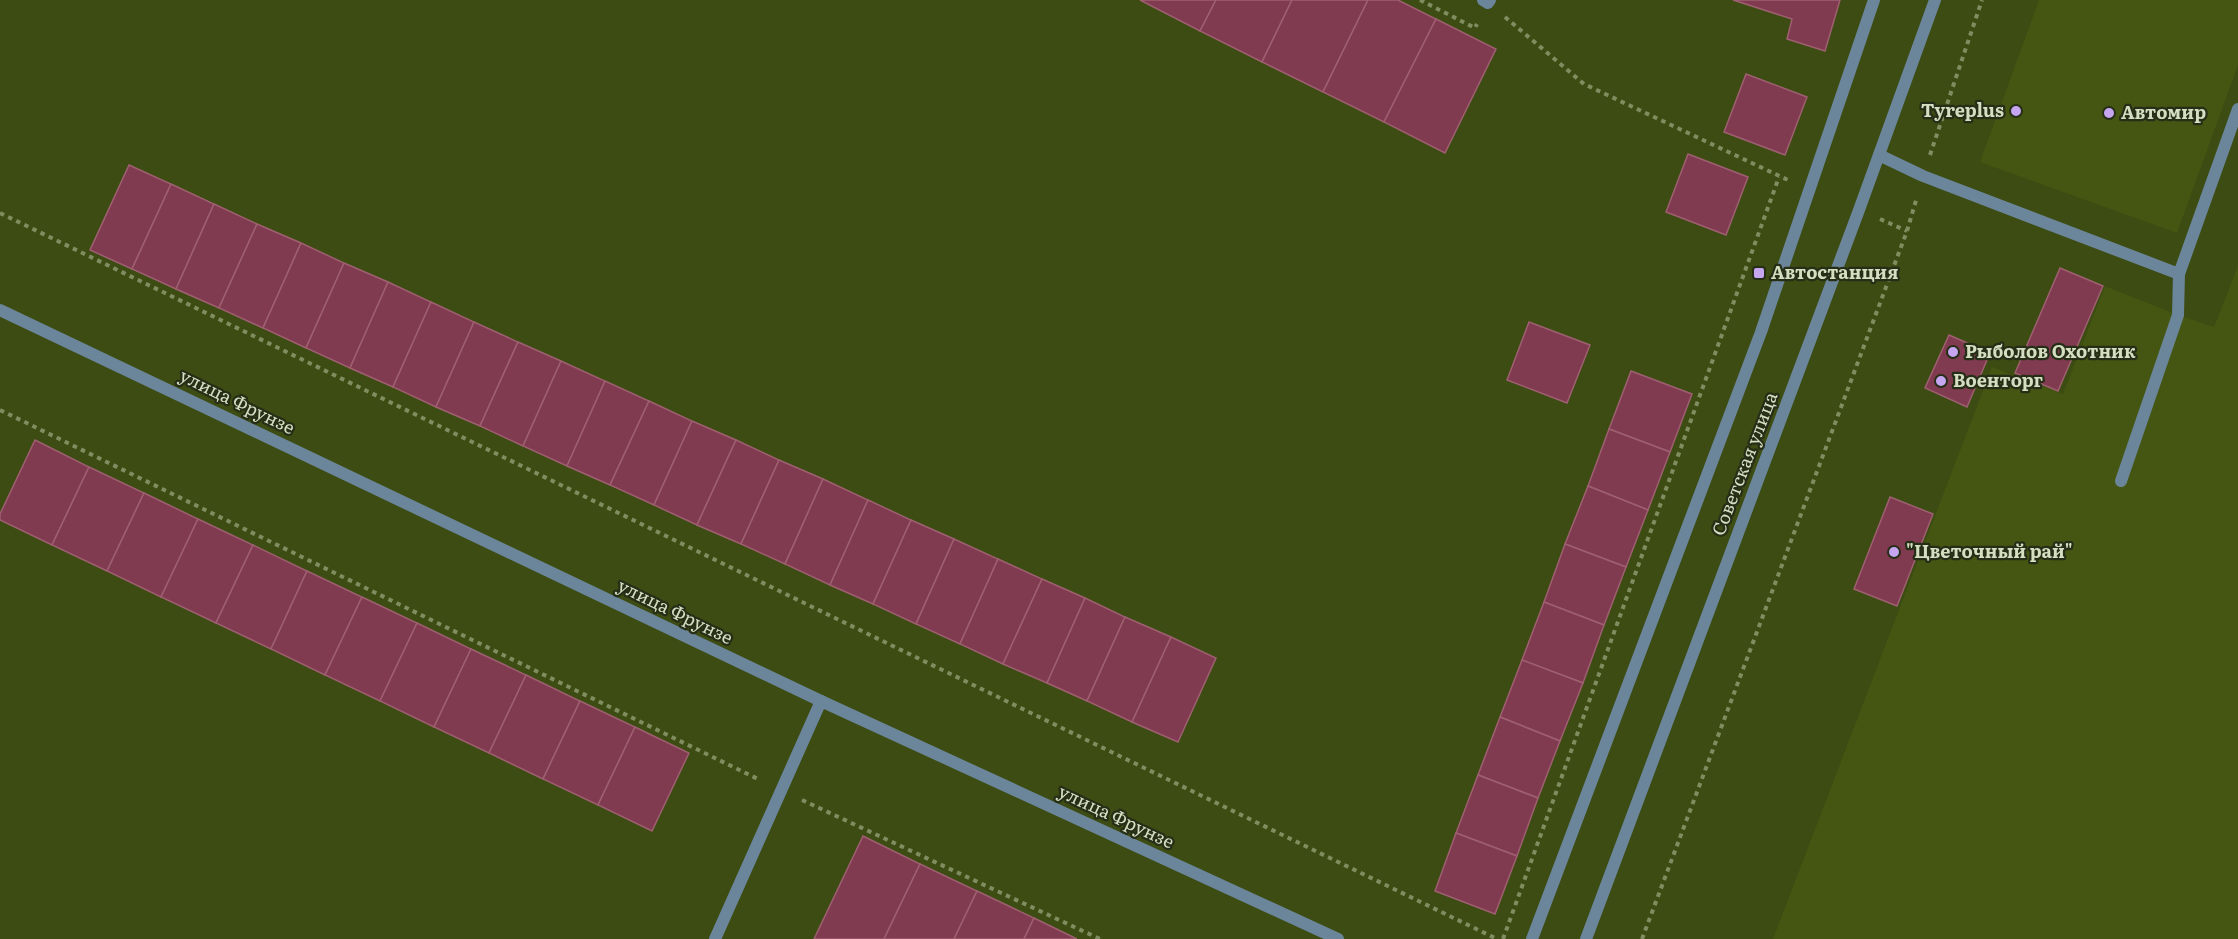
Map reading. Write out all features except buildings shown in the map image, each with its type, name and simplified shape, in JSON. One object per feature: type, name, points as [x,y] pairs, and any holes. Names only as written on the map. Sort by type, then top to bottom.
[{"type":"street","name":"Советская улица","points":[[1532,939],[1761,332],[1874,0]]},
{"type":"street","name":"Советская улица","points":[[1586,939],[1859,210],[1935,0]]},
{"type":"street","points":[[2121,481],[2178,315],[2179,274],[2238,109]]},
{"type":"street","points":[[1879,155],[1923,176],[2179,274]]},
{"type":"street","name":"улица Фрунзе","points":[[0,310],[821,701],[1338,939]]},
{"type":"street","points":[[715,939],[821,701]]},
{"type":"path","points":[[1420,0],[1475,28],[1487,1],[1584,84],[1779,177],[1809,189]]},
{"type":"path","points":[[1642,939],[1907,231],[1982,0]]},
{"type":"path","points":[[1503,939],[1779,177]]},
{"type":"path","points":[[1859,210],[1907,231]]},
{"type":"path","points":[[0,213],[1497,939]]},
{"type":"path","points":[[0,410],[781,790],[1100,939]]},
{"type":"shaded area","name":"Автомир","points":[[2039,0],[2238,0],[2238,65],[2177,233],[1980,162]]},
{"type":"shaded area","points":[[2238,266],[2238,939],[1773,939],[1992,367],[2063,394],[2105,286],[2214,327]]},
{"type":"place","name":"Tyreplus","points":[[2016,111]]},
{"type":"place","name":"Автомир","points":[[2109,113]]},
{"type":"place","name":"Автостанция","points":[[1759,273]]},
{"type":"place","name":"Рыболов Охотник","points":[[1953,352]]},
{"type":"place","name":"Военторг","points":[[1941,381]]},
{"type":"place","name":"\"Цветочный рай\"","points":[[1894,552]]}]
